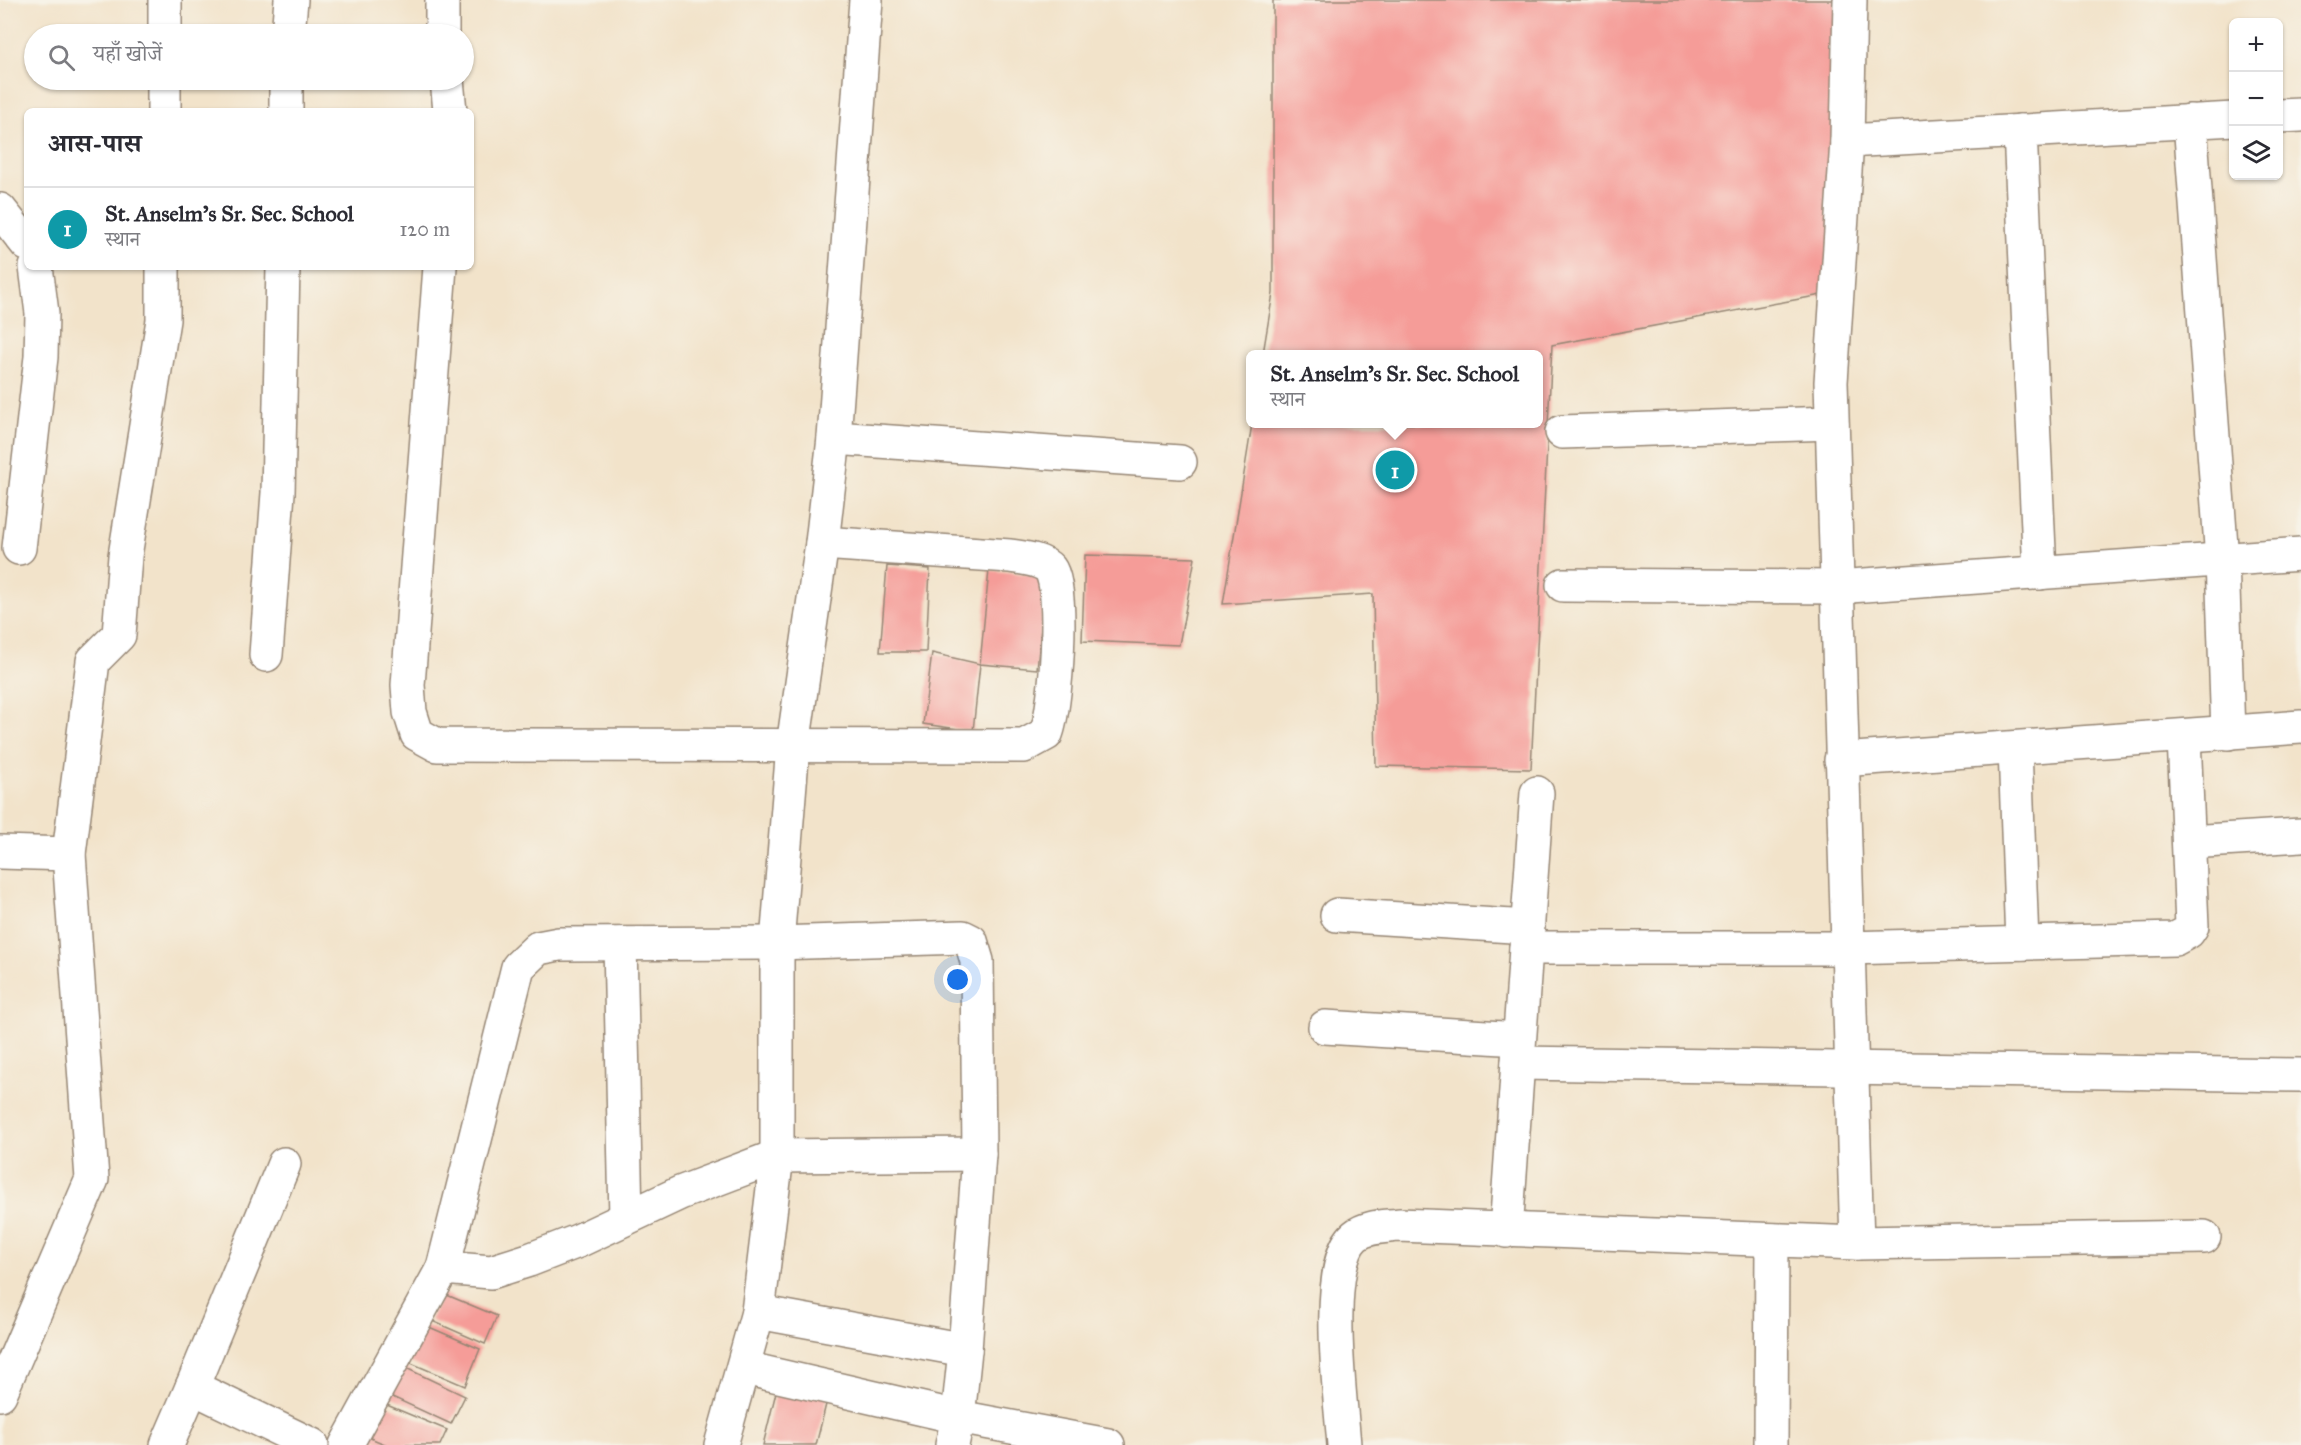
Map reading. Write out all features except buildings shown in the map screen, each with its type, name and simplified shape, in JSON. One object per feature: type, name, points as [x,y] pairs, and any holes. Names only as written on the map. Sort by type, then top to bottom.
[{"type":"street","points":[[165,0],[165,24]]},
{"type":"street","points":[[289,24],[291,0]]},
{"type":"street","points":[[442,0],[442,24]]},
{"type":"street","points":[[721,1445],[758,1312],[777,1156],[777,944],[793,746],[822,543],[834,438],[866,0]]},
{"type":"street","points":[[1850,0],[1847,141],[1831,382],[1857,1243]]},
{"type":"street","points":[[164,90],[164,108]]},
{"type":"street","points":[[286,90],[286,108]]},
{"type":"street","points":[[448,90],[450,108]]},
{"type":"street","points":[[2283,116],[2301,115]]},
{"type":"street","points":[[1847,141],[2229,119]]},
{"type":"street","points":[[2190,122],[2222,560],[2228,733]]},
{"type":"street","points":[[2020,131],[2040,573]]},
{"type":"street","points":[[0,210],[24,240]]},
{"type":"street","points":[[19,548],[41,357],[42,313],[36,270]]},
{"type":"street","points":[[0,1394],[7,1362],[92,1179],[69,854],[93,661],[119,635],[125,556],[151,410],[163,320],[163,270]]},
{"type":"street","points":[[266,655],[278,493],[283,270]]},
{"type":"street","points":[[440,270],[408,685],[410,712],[417,734],[437,745],[1024,746],[1046,734],[1054,708],[1058,600],[1055,579],[1049,568],[1034,560],[1011,556],[822,543]]},
{"type":"street","points":[[1562,432],[1832,423]]},
{"type":"street","points":[[834,438],[1180,462]]},
{"type":"street","points":[[1563,585],[1836,587],[2301,554]]},
{"type":"street","points":[[1841,760],[2301,727]]},
{"type":"street","points":[[1337,915],[1527,938],[1848,948],[2175,939],[2188,932],[2192,926],[2193,916],[2184,736]]},
{"type":"street","points":[[2015,748],[2022,943]]},
{"type":"street","points":[[1506,1231],[1537,793]]},
{"type":"street","points":[[2189,842],[2301,835]]},
{"type":"street","points":[[0,852],[69,854]]},
{"type":"street","points":[[346,1445],[443,1268],[518,967],[538,948],[559,944],[777,944],[949,936],[971,941],[977,960],[979,1155],[965,1350],[955,1431]]},
{"type":"street","points":[[620,944],[626,1218]]},
{"type":"street","points":[[1325,1027],[1518,1051],[1851,1069],[2301,1074]]},
{"type":"street","points":[[443,1268],[490,1272],[539,1257],[680,1193],[777,1156],[979,1155]]},
{"type":"street","points":[[167,1445],[284,1164]]},
{"type":"street","points":[[1344,1445],[1336,1314],[1337,1280],[1342,1257],[1354,1237],[1370,1228],[1399,1225],[1857,1243],[2204,1237]]},
{"type":"street","points":[[1771,1445],[1772,1240]]},
{"type":"street","points":[[758,1312],[965,1350]]},
{"type":"street","points":[[744,1368],[955,1431],[1107,1445]]},
{"type":"street","points":[[192,1388],[312,1445]]},
{"type":"place","name":"St. Anselm's Sr. Sec. School","points":[[1395,470]]}]
